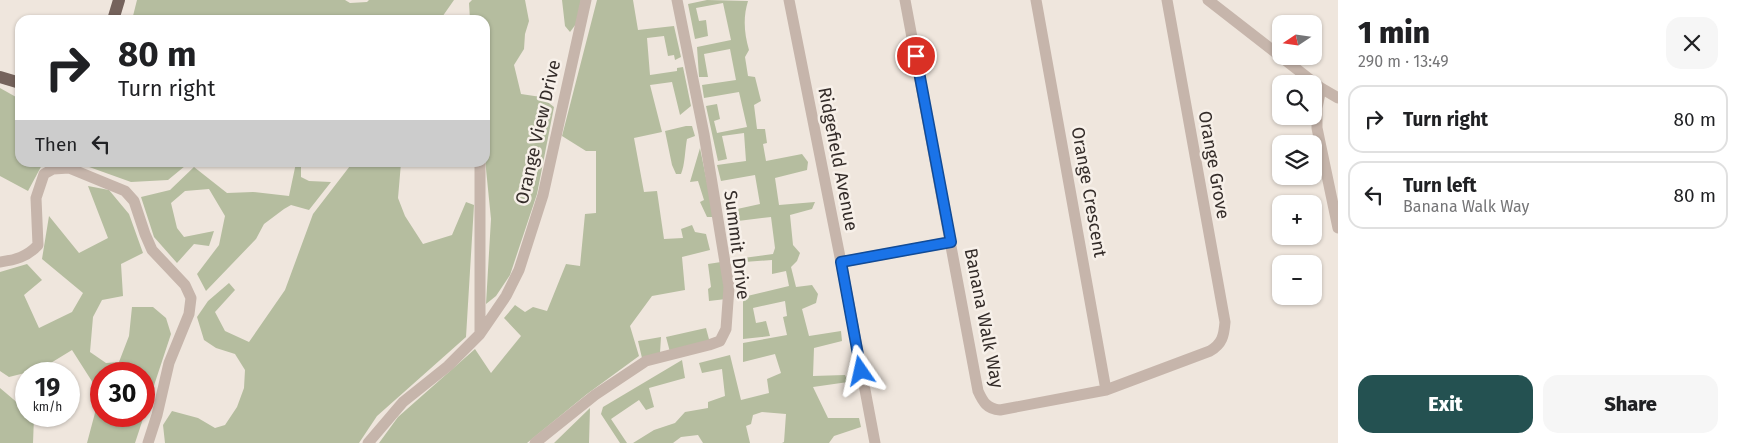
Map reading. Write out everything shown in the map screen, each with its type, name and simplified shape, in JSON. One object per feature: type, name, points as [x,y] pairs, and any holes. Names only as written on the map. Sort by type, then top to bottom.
[{"type":"main road","points":[[114,15],[119,0]]},
{"type":"main road","points":[[0,77],[15,82]]},
{"type":"street","name":"Orange View Drive","points":[[368,443],[403,402],[448,366],[480,334],[506,296],[519,270],[543,195],[586,0]]},
{"type":"street","name":"Summit Drive","points":[[535,443],[595,395],[646,361],[720,341],[726,329],[729,287],[704,134],[677,0]]},
{"type":"street","name":"Ridgefield Avenue","points":[[789,0],[875,443]]},
{"type":"street","name":"Banana Walk Way","points":[[905,0],[978,391],[986,406],[994,410],[1000,410],[1106,390]]},
{"type":"street","name":"Orange Crescent","points":[[1036,0],[1106,390]]},
{"type":"street","name":"Orange Grove","points":[[1106,390],[1210,351],[1218,346],[1224,336],[1225,322],[1167,0]]},
{"type":"street","points":[[1208,0],[1304,75]]},
{"type":"street","points":[[1322,89],[1338,98]]},
{"type":"street","points":[[1317,125],[1338,228]]},
{"type":"street","points":[[480,167],[480,334]]},
{"type":"street","points":[[0,262],[30,254],[38,246],[36,198],[44,174],[54,169],[69,168],[99,179],[125,191],[134,202],[152,250],[185,285],[191,298],[189,314],[169,362],[157,416],[148,443]]},
{"type":"street","points":[[841,262],[951,242]]},
{"type":"green space","points":[[137,0],[345,0],[350,3],[367,2],[369,0],[454,0],[444,15],[133,15]]},
{"type":"green space","points":[[472,0],[525,0],[529,21],[525,34],[524,49],[514,65],[521,94],[541,97],[554,107],[537,194],[510,275],[496,296],[486,304],[491,219],[486,167],[490,167],[490,15],[470,15],[469,3]]},
{"type":"green space","points":[[562,0],[581,0],[576,24],[570,32],[565,26]]},
{"type":"green space","points":[[597,0],[633,0],[638,30],[674,26],[681,57],[675,60],[674,55],[668,56],[664,36],[647,38],[650,75],[677,71],[677,68],[683,67],[691,106],[680,115],[672,82],[650,85],[662,132],[634,138],[644,192],[657,191],[664,239],[683,238],[681,229],[692,225],[695,232],[706,234],[710,250],[682,257],[685,290],[652,296],[630,326],[639,356],[587,394],[527,443],[379,443],[398,417],[475,349],[491,373],[521,336],[504,318],[515,305],[525,312],[533,307],[547,311],[566,264],[580,266],[585,214],[596,213],[596,151],[586,151],[562,136]]},
{"type":"green space","points":[[707,0],[748,1],[745,25],[749,50],[745,57],[748,76],[755,77],[761,101],[754,105],[757,129],[765,129],[767,143],[763,144],[766,161],[802,154],[808,162],[807,170],[775,178],[779,205],[815,202],[812,209],[790,215],[793,245],[800,253],[797,261],[791,267],[796,287],[812,285],[818,294],[816,303],[802,309],[809,336],[841,331],[842,341],[814,348],[813,376],[845,375],[848,382],[813,387],[828,418],[859,418],[861,427],[834,436],[829,443],[782,443],[784,442],[786,414],[762,412],[753,415],[751,424],[746,426],[750,443],[703,443],[698,435],[681,437],[673,443],[633,443],[654,430],[675,423],[685,412],[708,408],[708,402],[725,396],[722,369],[702,373],[699,363],[730,355],[741,400],[769,393],[767,379],[781,373],[775,354],[743,362],[743,343],[787,335],[783,317],[787,316],[785,301],[753,308],[756,323],[766,321],[770,336],[743,339],[743,297],[789,286],[786,271],[772,274],[772,260],[744,262],[744,268],[736,269],[736,259],[773,254],[775,248],[771,217],[730,222],[728,211],[760,204],[755,175],[721,181],[717,165],[746,161],[744,133],[722,136],[727,159],[718,161],[706,106],[717,104],[720,119],[714,121],[717,133],[747,127],[739,92],[704,98],[702,85],[736,80],[730,49],[704,54],[708,77],[699,77],[697,47],[731,40],[723,3],[696,8],[699,21],[706,20],[708,36],[695,39],[688,4]]},
{"type":"green space","points":[[0,88],[15,96],[15,167],[41,167],[28,191],[0,176]]},
{"type":"green space","points":[[692,126],[695,136],[687,139],[681,174],[676,174],[672,165],[665,131]]},
{"type":"green space","points":[[700,148],[714,217],[707,217],[700,202],[704,200],[698,181],[690,182]]},
{"type":"green space","points":[[89,167],[184,167],[168,180],[131,182]]},
{"type":"green space","points":[[194,167],[227,193],[253,192],[289,196],[295,167],[301,167],[301,177],[309,181],[331,182],[309,210],[291,205],[264,224],[256,239],[206,291],[197,274],[219,245],[225,216],[209,189],[185,191],[171,203],[177,228],[184,237],[214,231],[209,246],[194,244],[177,263],[154,237],[141,197],[170,190]]},
{"type":"green space","points":[[349,167],[401,167],[398,198],[405,216],[423,244],[452,235],[466,202],[474,205],[466,337],[377,416],[359,443],[165,443],[163,425],[172,411],[198,418],[215,428],[225,425],[237,407],[244,388],[245,370],[235,354],[216,348],[204,340],[197,317],[208,301],[229,283],[235,290],[215,312],[225,331],[249,342],[285,290],[313,214]]},
{"type":"green space","points":[[88,186],[109,190],[129,214],[143,253],[121,264],[123,296],[102,300],[93,317],[90,352],[105,362],[90,362],[90,378],[72,350],[52,362],[15,362],[15,376],[9,377],[0,371],[0,272],[27,264],[42,280],[24,295],[39,328],[72,312],[83,293],[42,259],[49,216],[79,253],[108,238]]},
{"type":"green space","points":[[721,262],[726,299],[709,301],[708,289],[711,287],[708,264]]},
{"type":"green space","points":[[132,307],[153,307],[166,318],[171,334],[155,383],[155,362],[119,362],[129,336]]},
{"type":"green space","points":[[706,328],[710,343],[670,352],[666,337]]},
{"type":"green space","points":[[661,337],[660,353],[642,358],[638,341]]},
{"type":"green space","points":[[682,360],[685,378],[649,388],[654,407],[646,410],[639,400],[611,419],[627,443],[620,443],[601,414],[603,407]]},
{"type":"green space","points":[[0,388],[15,401],[15,427],[34,427],[33,443],[0,443]]},
{"type":"green space","points":[[590,408],[589,443],[554,443]]},
{"type":"green space","points":[[91,427],[140,427],[135,443],[87,443]]},
{"type":"route","points":[[861,371],[841,262],[951,242],[916,56]]}]
